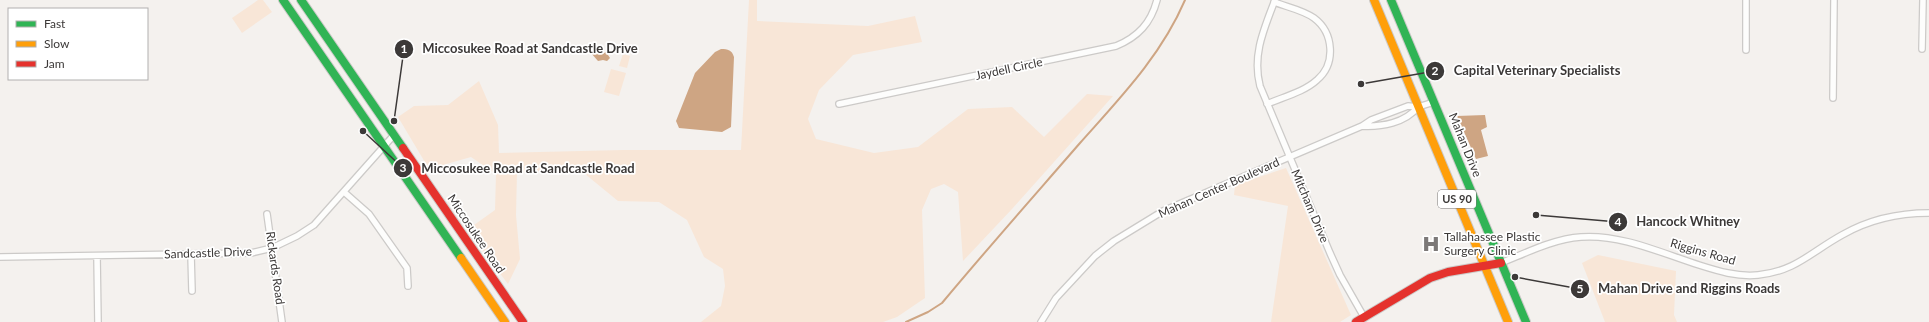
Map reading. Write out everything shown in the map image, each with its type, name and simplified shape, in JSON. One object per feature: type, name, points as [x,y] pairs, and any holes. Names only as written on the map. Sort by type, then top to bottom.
[{"type":"street","points":[[283,0],[505,322]]},
{"type":"street","name":"Miccosukee Road","points":[[301,0],[523,322]]},
{"type":"street","name":"Jaydell Circle","points":[[838,104],[1116,46],[1126,42],[1145,27],[1154,11],[1157,0]]},
{"type":"street","name":"US 90","points":[[1374,0],[1508,322]]},
{"type":"street","name":"Mahan Drive","points":[[1391,0],[1526,322]]},
{"type":"street","points":[[1746,0],[1746,50]]},
{"type":"street","points":[[1833,98],[1834,0]]},
{"type":"street","points":[[1922,49],[1923,0]]},
{"type":"street","points":[[1267,104],[1307,87],[1318,80],[1328,65],[1331,52],[1326,33],[1315,19],[1275,1]]},
{"type":"street","name":"Mitcham Drive","points":[[1275,1],[1262,35],[1256,59],[1258,77],[1267,104],[1340,275],[1364,317]]},
{"type":"street","name":"Mahan Center Boulevard","points":[[1041,322],[1056,298],[1096,256],[1114,241],[1163,211],[1362,126],[1371,120],[1408,106],[1418,107],[1434,102]]},
{"type":"street","name":"Mahan Center Boulevard","points":[[1362,126],[1378,127],[1397,121],[1412,115],[1418,107]]},
{"type":"street","name":"Sandcastle Drive","points":[[0,258],[251,253],[272,248],[297,236],[314,225],[394,135]]},
{"type":"street","points":[[344,192],[369,214],[407,268],[408,286]]},
{"type":"street","name":"Riggins Road","points":[[1356,322],[1430,278],[1448,272],[1500,263],[1555,242],[1582,237],[1625,242],[1723,273],[1756,275],[1785,269],[1802,261],[1842,234],[1860,226],[1898,215],[1929,213]]},
{"type":"street","name":"Rickards Road","points":[[267,214],[282,322]]},
{"type":"street","points":[[191,255],[192,291]]},
{"type":"street","points":[[97,256],[98,322]]},
{"type":"shaded area","points":[[258,0],[263,0],[272,12],[242,33],[232,18]]},
{"type":"shaded area","points":[[749,0],[757,0],[757,21],[868,26],[915,16],[922,42],[853,55],[819,90],[808,119],[816,139],[874,153],[918,147],[968,109],[1012,107],[1044,137],[1087,94],[1113,96],[1012,209],[963,261],[958,192],[944,184],[931,189],[922,210],[925,298],[897,317],[883,322],[701,322],[721,306],[725,286],[723,269],[704,257],[687,220],[659,202],[618,201],[585,174],[517,172],[516,215],[520,259],[508,284],[467,230],[495,210],[496,174],[471,157],[429,169],[398,117],[414,106],[448,105],[479,81],[498,125],[499,153],[623,150],[741,150]]},
{"type":"shaded area","points":[[594,47],[602,54],[606,52],[610,58],[607,61],[598,61],[591,53]]},
{"type":"shaded area","points":[[721,49],[729,50],[734,57],[731,127],[722,132],[679,128],[676,121],[695,73],[715,52]]},
{"type":"shaded area","points":[[623,54],[630,56],[627,68],[619,66]]},
{"type":"shaded area","points":[[611,69],[626,73],[619,96],[604,92]]},
{"type":"shaded area","points":[[1485,115],[1487,127],[1481,130],[1488,156],[1476,159],[1457,116]]},
{"type":"shaded area","points":[[1286,168],[1351,315],[1340,322],[1271,322],[1288,206],[1234,195],[1235,185]]},
{"type":"shaded area","points":[[1598,255],[1676,271],[1674,315],[1677,322],[1605,322],[1582,263]]},
{"type":"waterway","points":[[906,322],[928,312],[942,303],[1124,93],[1152,58],[1164,40],[1185,0]]},
{"type":"traffic: fast","points":[[283,0],[461,258]]},
{"type":"traffic: fast","points":[[301,0],[403,148]]},
{"type":"traffic: fast","points":[[1391,0],[1526,322]]},
{"type":"traffic: slow","points":[[1374,0],[1508,322]]},
{"type":"traffic: slow","points":[[461,258],[505,322]]},
{"type":"traffic: jam","points":[[403,148],[523,322]]},
{"type":"traffic: jam","points":[[1356,322],[1430,278],[1448,272],[1501,263]]},
{"type":"place","name":"Capital Veterinary Specialists","points":[[1361,84]]},
{"type":"place","name":"Miccosukee Road at Sandcastle Drive","points":[[394,121]]},
{"type":"place","name":"Miccosukee Road at Sandcastle Road","points":[[363,131]]},
{"type":"place","name":"Hancock Whitney","points":[[1536,215]]},
{"type":"place","name":"Tallahassee Plastic Surgery Clinic","points":[[1431,244]]},
{"type":"place","name":"Mahan Drive and Riggins Roads","points":[[1515,277]]}]
